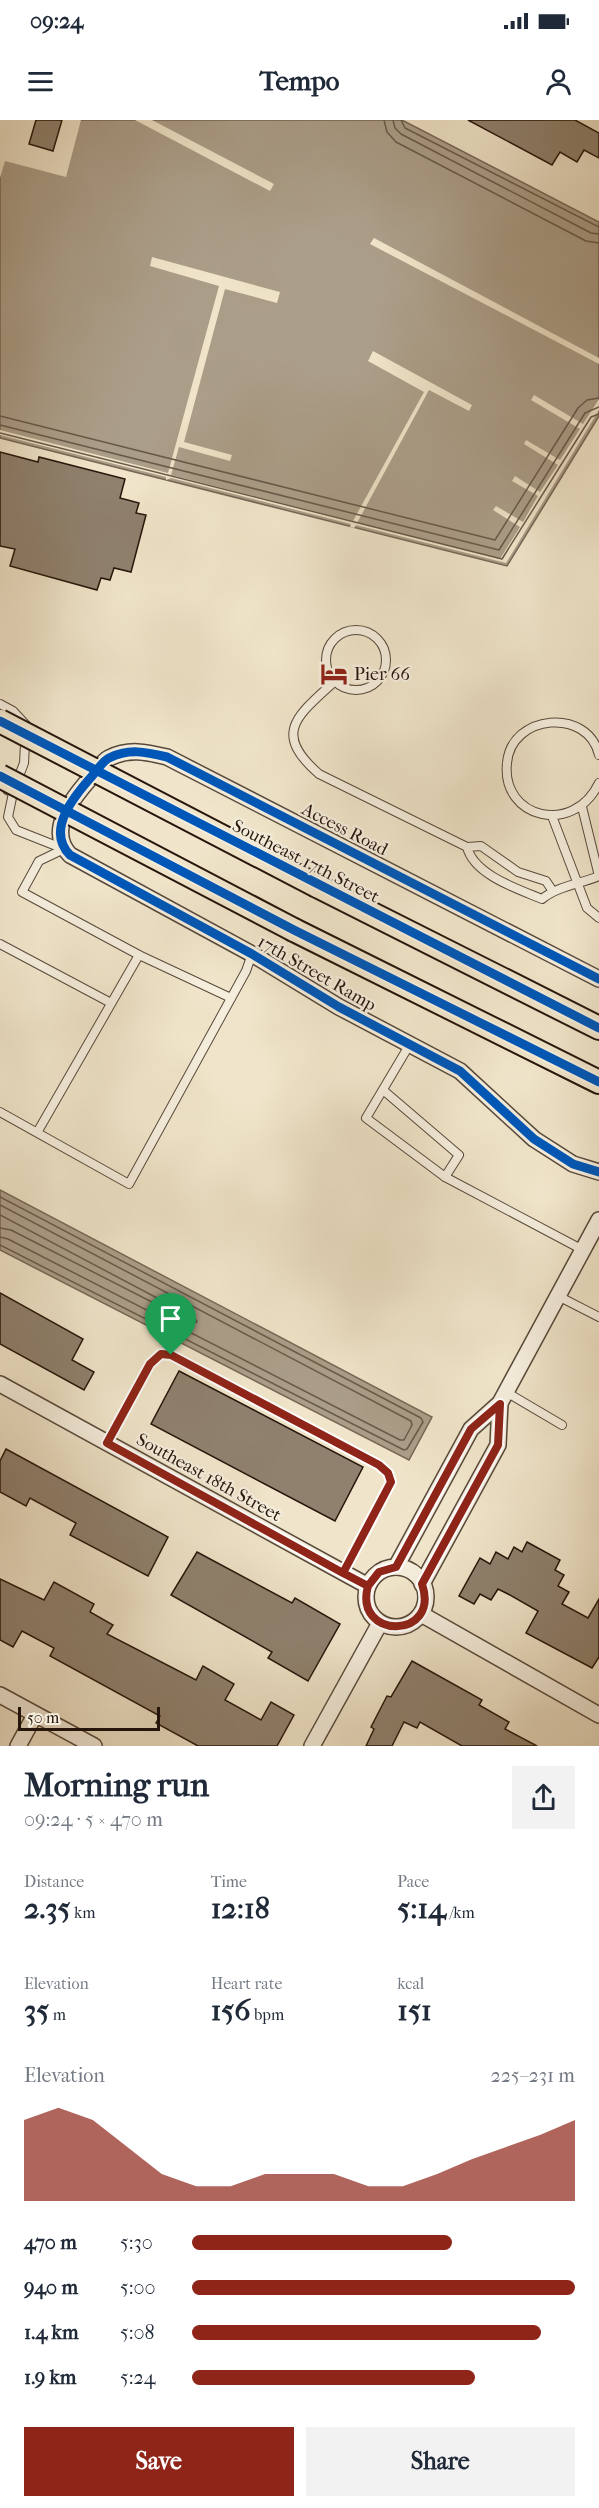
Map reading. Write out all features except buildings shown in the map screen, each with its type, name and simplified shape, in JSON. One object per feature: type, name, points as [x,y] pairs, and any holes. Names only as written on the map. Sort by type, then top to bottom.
[{"type":"main road","name":"Southeast 17th Street","points":[[0,722],[317,886],[599,1028]]},
{"type":"main road","points":[[6,785],[599,1082]]},
{"type":"street","name":"Access Road","points":[[64,849],[60,841],[62,819],[80,789],[107,759],[138,750],[167,757],[599,979]]},
{"type":"street","name":"17th Street Ramp","points":[[64,849],[70,855],[252,954],[339,1007],[460,1071],[534,1139],[573,1164],[599,1172]]},
{"type":"street","points":[[396,1567],[471,1429],[503,1398],[598,1225]]},
{"type":"street","name":"Southeast 18th Street","points":[[0,1384],[368,1586]]},
{"type":"street","points":[[422,1584],[498,1445],[503,1398]]},
{"type":"street","points":[[396,1567],[411,1571],[422,1584],[426,1599],[421,1614],[415,1620],[398,1627],[380,1623],[366,1602],[368,1586],[379,1572],[396,1567]]},
{"type":"street","points":[[421,1614],[599,1714]]},
{"type":"street","points":[[312,1746],[380,1623]]},
{"type":"street","points":[[0,1695],[94,1746]]},
{"type":"street","points":[[18,1746],[35,1715]]},
{"type":"lane","points":[[357,630],[375,638],[382,645],[386,664],[378,681],[361,690],[351,690],[334,682],[325,663],[326,653],[337,636],[357,630]]},
{"type":"lane","points":[[334,682],[295,724],[292,739],[300,757],[319,774],[467,847],[481,846],[518,872],[546,881],[552,890]]},
{"type":"lane","points":[[0,704],[14,711],[26,724],[24,763],[6,785],[0,787]]},
{"type":"lane","points":[[599,755],[590,738],[578,728],[563,722],[548,722],[533,726],[520,735],[511,747],[507,762],[507,778],[513,793],[523,805],[537,813],[552,816],[568,814],[582,807],[593,796],[599,783]]},
{"type":"lane","points":[[6,785],[8,817],[16,830],[64,849]]},
{"type":"lane","points":[[467,847],[470,856],[486,871],[519,890],[542,899],[552,890],[578,885],[599,876],[582,807]]},
{"type":"lane","points":[[552,816],[587,908],[599,918]]},
{"type":"lane","points":[[64,849],[39,861],[22,892],[139,955],[231,998]]},
{"type":"lane","points":[[0,944],[111,1003]]},
{"type":"lane","points":[[0,1112],[38,1131],[129,1184],[231,998],[252,954]]},
{"type":"lane","points":[[38,1131],[139,955]]},
{"type":"lane","points":[[410,1044],[366,1118],[445,1177],[583,1250]]},
{"type":"lane","points":[[383,1090],[459,1155],[445,1177]]},
{"type":"lane","points":[[558,1296],[599,1317]]},
{"type":"lane","points":[[107,1443],[150,1364],[161,1354],[171,1355],[379,1465],[388,1473],[391,1482],[343,1573]]},
{"type":"lane","points":[[503,1398],[562,1425]]},
{"type":"water","points":[[0,120],[402,120],[599,222],[599,416],[507,566],[0,438]]},
{"type":"water","points":[[0,1190],[432,1417],[409,1460],[0,1250]]},
{"type":"pier","points":[[0,120],[81,120],[66,177],[5,161],[0,178]]},
{"type":"pier","points":[[135,120],[152,120],[274,184],[270,191]]},
{"type":"pier","points":[[374,238],[599,358],[599,364],[370,244]]},
{"type":"pier","points":[[152,257],[280,292],[277,303],[225,289],[184,442],[232,455],[230,461],[179,447],[171,475],[353,521],[424,392],[368,361],[373,351],[472,405],[469,411],[429,390],[357,523],[500,559],[520,527],[493,510],[496,506],[523,522],[538,496],[512,481],[515,476],[540,492],[558,465],[524,444],[526,440],[560,460],[580,429],[531,400],[534,395],[583,424],[599,399],[599,410],[506,563],[356,525],[354,528],[350,527],[351,524],[171,478],[166,480],[166,477],[0,435],[0,430],[168,473],[219,286],[150,266]]},
{"type":"cycle path","points":[[0,721],[599,1028]]},
{"type":"cycle path","points":[[599,979],[167,757],[145,752],[131,752],[107,759],[86,783],[65,813],[61,835],[63,845],[70,855],[252,954],[339,1007],[460,1071],[534,1139],[573,1164],[599,1172]]},
{"type":"cycle path","points":[[0,776],[294,930],[599,1082]]},
{"type":"place","name":"Pier 66","points":[[334,674]]},
{"type":"route","points":[[171,1355],[161,1354],[150,1364],[107,1443],[343,1573],[368,1586],[365,1594],[366,1602],[369,1610],[380,1623],[398,1627],[415,1620],[421,1614],[426,1599],[422,1584],[498,1445],[500,1404],[471,1429],[396,1567],[379,1572],[368,1586],[343,1573],[391,1482],[388,1473],[379,1465],[171,1355]]}]
